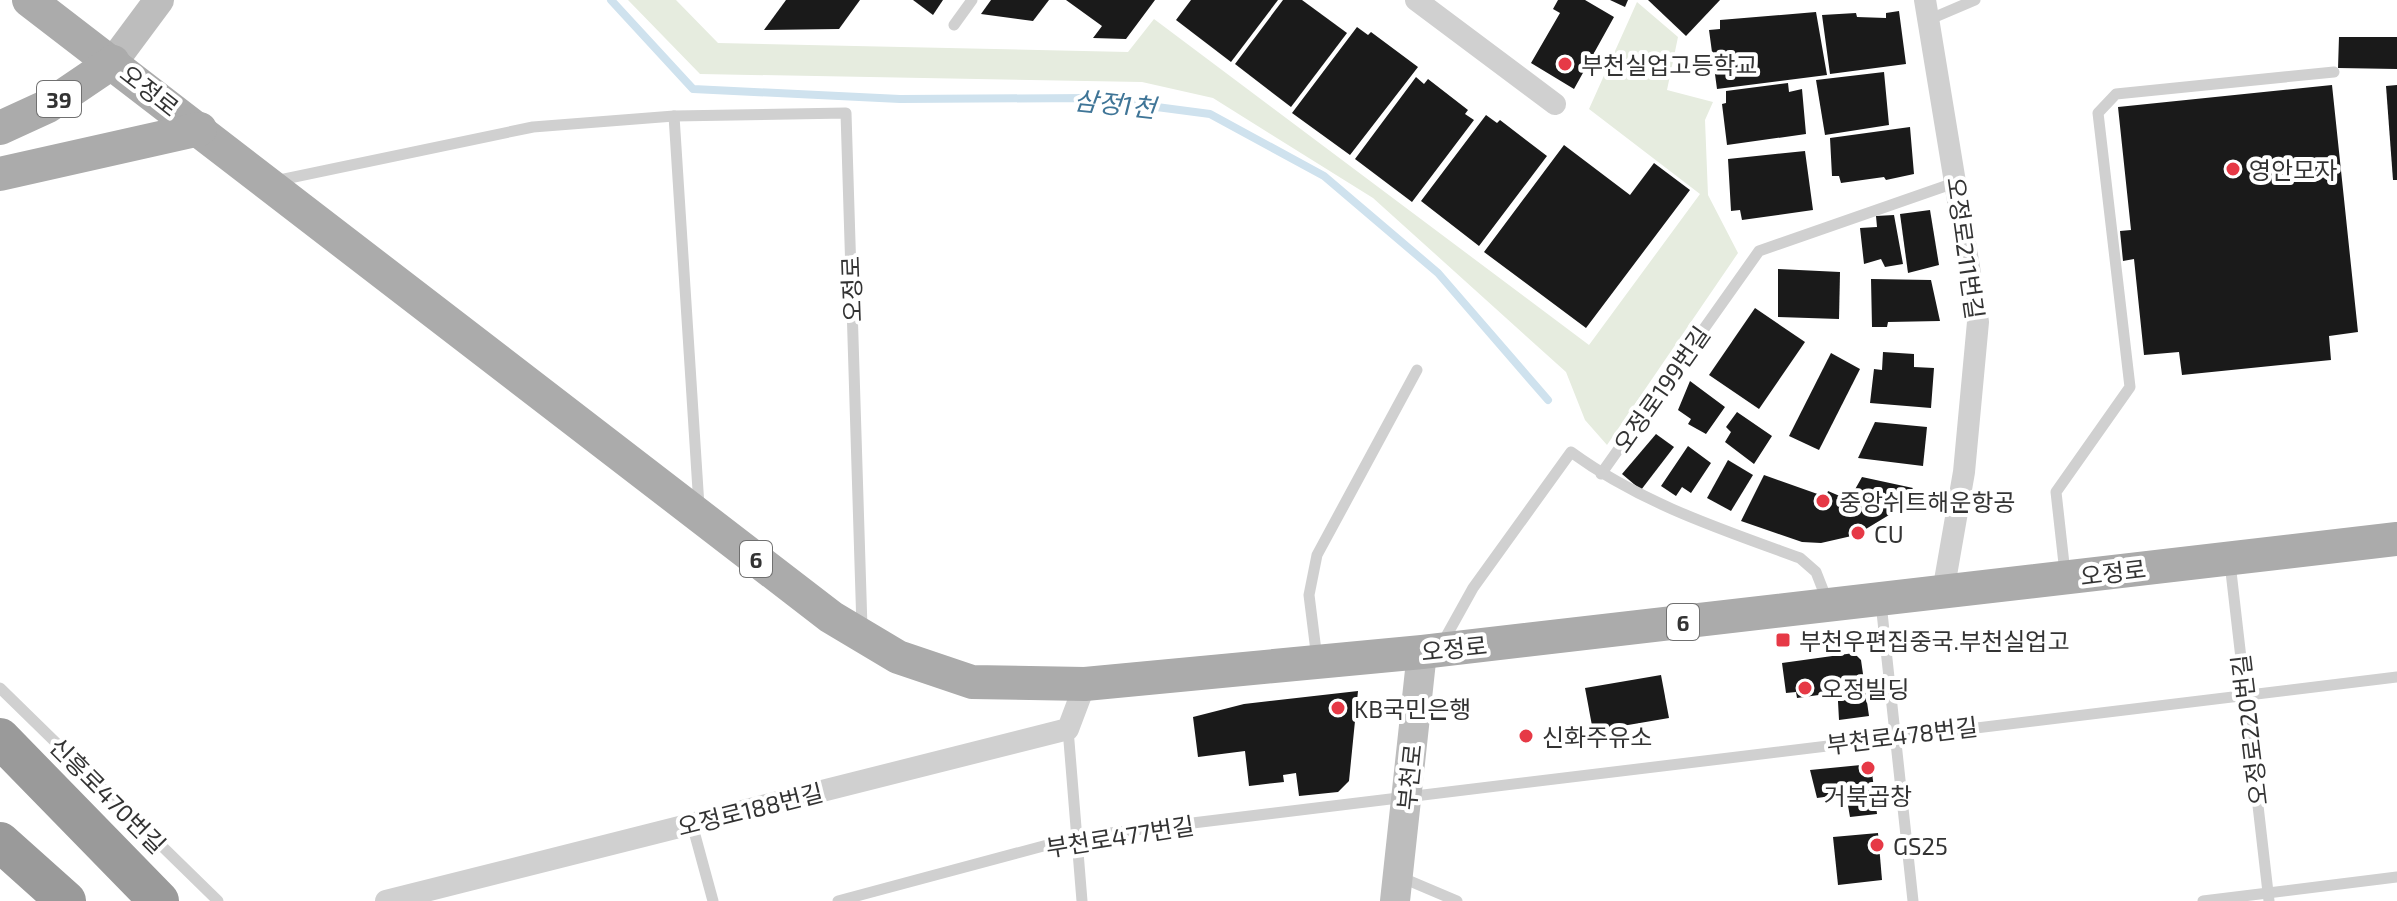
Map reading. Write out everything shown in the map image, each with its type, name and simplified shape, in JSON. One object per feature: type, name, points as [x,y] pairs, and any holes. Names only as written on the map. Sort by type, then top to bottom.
[{"type":"highway","points":[[0,738],[159,901]]},
{"type":"highway","points":[[0,842],[66,901]]},
{"type":"main road","name":"오정로","points":[[29,0],[831,617],[898,657],[972,682],[1085,684],[1430,651],[2397,539]]},
{"type":"main road","name":"39","points":[[0,128],[48,106],[113,62]]},
{"type":"main road","points":[[0,174],[200,129]]},
{"type":"street","points":[[113,62],[159,0]]},
{"type":"street","points":[[1416,0],[1555,104]]},
{"type":"street","name":"오정로211번길","points":[[1927,10],[1978,322],[1964,472],[1943,592]]},
{"type":"street","name":"부천로","points":[[1396,888],[1430,651]]},
{"type":"street","points":[[1068,729],[1085,684]]},
{"type":"street","name":"오정로188번길","points":[[386,901],[1068,729]]},
{"type":"lane","points":[[954,25],[972,0]]},
{"type":"lane","points":[[1927,10],[1975,0]]},
{"type":"lane","points":[[2066,577],[2056,492],[2130,387],[2098,113],[2116,94],[2334,72]]},
{"type":"lane","name":"오정로","points":[[269,182],[533,127],[674,116],[846,113],[862,636]]},
{"type":"lane","points":[[674,116],[700,516]]},
{"type":"lane","name":"오정로199번길","points":[[1430,651],[1571,452],[1601,474],[1759,251],[1957,182]]},
{"type":"lane","points":[[1317,662],[1309,595],[1317,555],[1417,370]]},
{"type":"lane","points":[[1601,474],[1663,508],[1800,558],[1816,572],[1829,605]]},
{"type":"lane","name":"오정로220번길","points":[[2229,558],[2268,897]]},
{"type":"lane","points":[[1881,599],[1913,901]]},
{"type":"lane","name":"부천로478번길","points":[[1407,800],[1895,735],[2397,677]]},
{"type":"lane","name":"신흥로470번길","points":[[0,688],[218,901]]},
{"type":"lane","points":[[1068,729],[1082,901]]},
{"type":"lane","name":"부천로477번길","points":[[838,901],[1077,837],[1407,800]]},
{"type":"lane","points":[[692,824],[713,901]]},
{"type":"lane","points":[[2203,901],[2268,897],[2397,877]]},
{"type":"lane","points":[[1396,888],[1457,901]]},
{"type":"shaded area","points":[[628,0],[676,0],[718,43],[1128,52],[1154,19],[1589,345],[1700,194],[1589,109],[1637,2],[1678,37],[1667,90],[1713,102],[1705,120],[1708,195],[1738,253],[1607,445],[1585,420],[1566,372],[1373,198],[1213,98],[1142,82],[700,74]]},
{"type":"building","points":[[786,0],[860,0],[839,29],[764,30]]},
{"type":"building","points":[[913,0],[943,0],[933,15]]},
{"type":"building","points":[[991,0],[1049,0],[1033,21],[981,14]]},
{"type":"building","points":[[1066,0],[1155,0],[1126,39],[1093,38],[1102,26]]},
{"type":"building","points":[[1191,0],[1278,0],[1231,62],[1176,20]]},
{"type":"building","points":[[1283,0],[1302,0],[1347,33],[1291,107],[1235,64]]},
{"type":"building","name":"부천실업고등학교","points":[[1558,0],[1585,0],[1614,17],[1574,89],[1531,63],[1560,13],[1553,9]]},
{"type":"building","points":[[1610,0],[1628,0],[1625,7]]},
{"type":"building","points":[[1648,0],[1720,0],[1686,36]]},
{"type":"building","points":[[1899,11],[1906,64],[1830,74],[1822,15],[1856,13],[1857,17],[1886,18],[1886,13]]},
{"type":"building","points":[[1816,12],[1827,75],[1717,89],[1709,30],[1720,29],[1720,20]]},
{"type":"building","points":[[1357,27],[1368,35],[1371,32],[1418,67],[1350,155],[1292,113]]},
{"type":"building","points":[[2339,37],[2397,37],[2397,69],[2338,68]]},
{"type":"building","points":[[1884,72],[1889,125],[1825,135],[1816,80]]},
{"type":"building","points":[[1416,77],[1424,84],[1428,79],[1468,110],[1465,114],[1474,120],[1412,202],[1355,159]]},
{"type":"building","points":[[1788,83],[1789,92],[1802,89],[1806,134],[1727,145],[1722,104],[1726,103],[1726,91]]},
{"type":"building","name":"영안모자","points":[[2332,85],[2358,332],[2329,336],[2331,360],[2182,375],[2179,352],[2144,355],[2134,259],[2123,261],[2120,231],[2131,230],[2118,107]]},
{"type":"building","points":[[2397,85],[2397,180],[2393,180],[2386,86]]},
{"type":"building","points":[[1486,115],[1497,123],[1500,120],[1547,156],[1479,246],[1421,201]]},
{"type":"building","points":[[1910,127],[1914,174],[1886,180],[1884,177],[1841,183],[1839,176],[1832,176],[1830,138]]},
{"type":"building","points":[[1564,145],[1630,195],[1654,163],[1690,190],[1586,328],[1484,252]]},
{"type":"building","points":[[1805,151],[1813,210],[1742,220],[1740,210],[1731,211],[1728,159]]},
{"type":"building","points":[[1930,210],[1939,265],[1908,273],[1900,214]]},
{"type":"building","points":[[1894,215],[1903,264],[1885,267],[1881,259],[1864,264],[1860,228],[1877,227],[1876,216]]},
{"type":"building","points":[[1778,269],[1840,272],[1839,319],[1778,317]]},
{"type":"building","points":[[1871,279],[1931,280],[1940,321],[1888,322],[1887,327],[1872,327]]},
{"type":"building","points":[[1755,308],[1805,342],[1759,409],[1709,375]]},
{"type":"building","points":[[1883,352],[1914,354],[1914,367],[1934,368],[1931,408],[1870,403],[1874,369],[1882,370]]},
{"type":"building","points":[[1831,353],[1860,369],[1819,450],[1789,436]]},
{"type":"building","points":[[1690,381],[1725,407],[1706,434],[1688,424],[1691,419],[1678,410]]},
{"type":"building","points":[[1737,412],[1772,436],[1754,464],[1725,442],[1731,432],[1726,427]]},
{"type":"building","points":[[1875,422],[1927,427],[1923,466],[1858,458]]},
{"type":"building","points":[[1656,434],[1674,447],[1641,490],[1622,474]]},
{"type":"building","points":[[1688,446],[1711,463],[1691,493],[1682,487],[1676,496],[1661,486]]},
{"type":"building","points":[[1728,460],[1753,475],[1731,511],[1707,498]]},
{"type":"building","points":[[1764,475],[1826,497],[1828,491],[1849,500],[1862,477],[1913,488],[1894,512],[1856,535],[1821,543],[1802,542],[1741,521]]},
{"type":"building","name":"오정빌딩","points":[[1854,653],[1861,660],[1869,716],[1839,720],[1837,683],[1825,685],[1826,694],[1797,698],[1796,692],[1786,693],[1782,663]]},
{"type":"building","points":[[1661,675],[1669,718],[1593,731],[1585,688]]},
{"type":"building","points":[[1358,691],[1349,781],[1338,792],[1299,796],[1296,773],[1283,775],[1284,782],[1249,786],[1245,751],[1198,757],[1193,717],[1244,704]]},
{"type":"building","points":[[1871,764],[1877,814],[1850,817],[1846,794],[1817,798],[1810,770]]},
{"type":"building","points":[[1878,833],[1882,880],[1838,885],[1833,837]]},
{"type":"waterway","name":"삼정1천","points":[[611,0],[693,89],[900,99],[1088,98],[1210,114],[1324,176],[1438,273],[1548,400]]},
{"type":"place","name":"부천실업고등학교","points":[[1565,64]]},
{"type":"place","name":"영안모자","points":[[2233,169]]},
{"type":"place","name":"중앙쉬트해운항공","points":[[1823,501]]},
{"type":"place","name":"CU","points":[[1858,533]]},
{"type":"place","name":"부천우편집중국.부천실업고","points":[[1783,640]]},
{"type":"place","name":"오정빌딩","points":[[1805,688]]},
{"type":"place","name":"KB국민은행","points":[[1338,708]]},
{"type":"place","name":"신화주유소","points":[[1526,736]]},
{"type":"place","name":"거북곱창","points":[[1868,768]]},
{"type":"place","name":"GS25","points":[[1877,845]]}]
